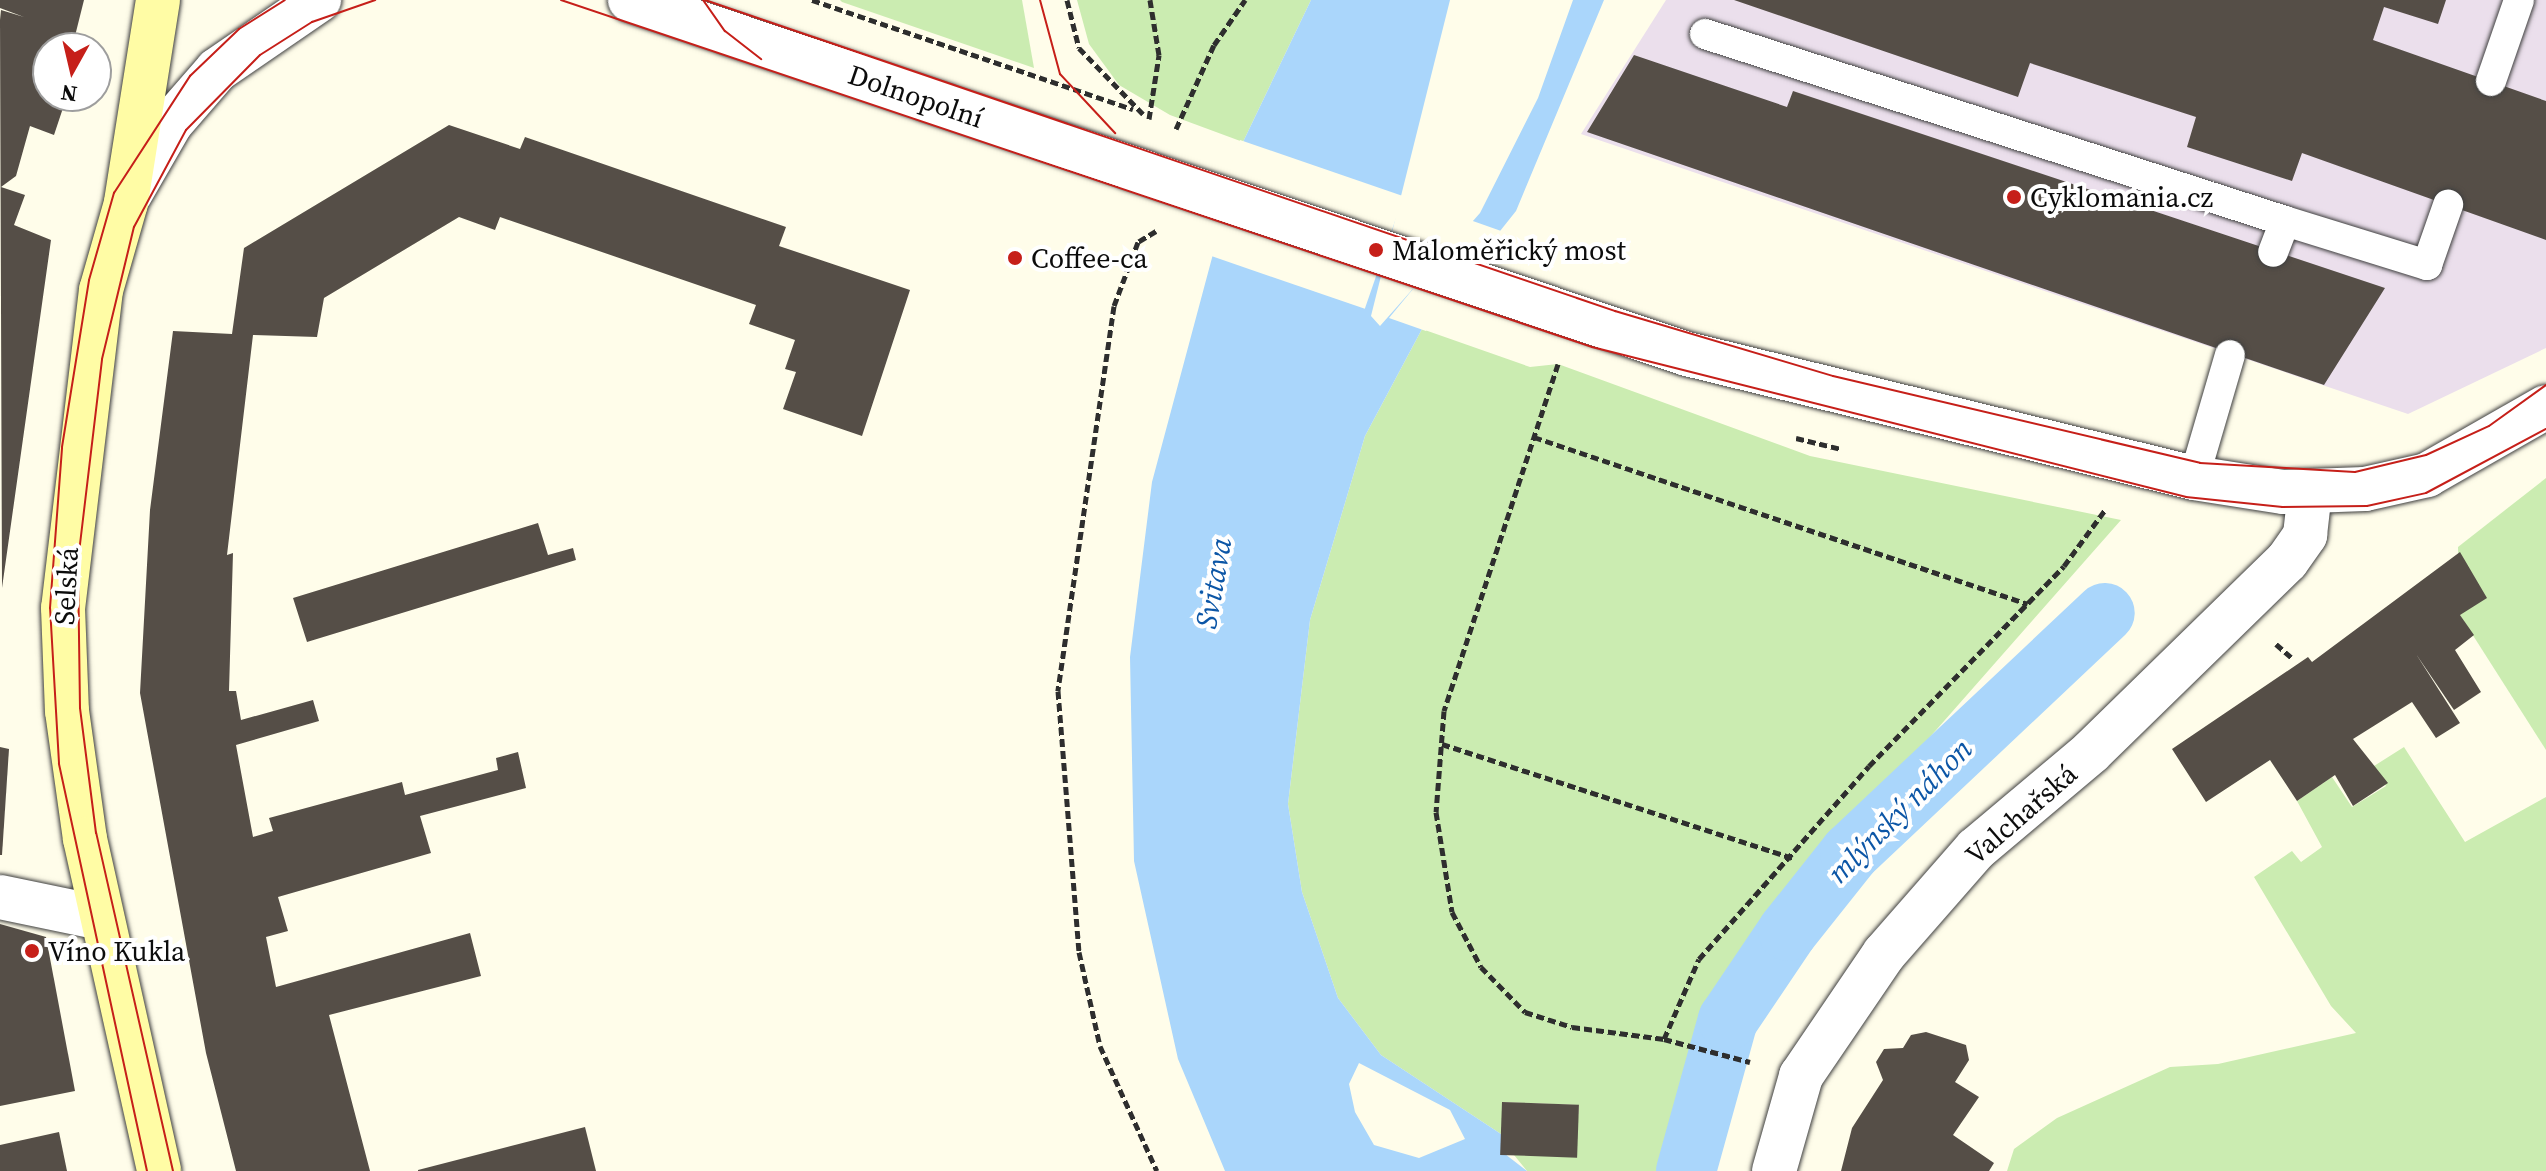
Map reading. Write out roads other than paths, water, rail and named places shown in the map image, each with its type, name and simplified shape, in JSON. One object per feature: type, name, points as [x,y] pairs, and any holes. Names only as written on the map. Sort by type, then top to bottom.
[{"type":"main road","name":"Selská","points":[[158,0],[126,203],[101,290],[63,608],[72,763],[101,918],[159,1171]]},
{"type":"street","points":[[126,203],[171,123],[217,70],[319,0]]},
{"type":"street","name":"Dolnopolní","points":[[630,0],[1550,311],[1827,393],[2194,478]]},
{"type":"street","points":[[2194,478],[2310,491],[2427,475],[2546,407]]},
{"type":"street","name":"Valchařská","points":[[1774,1171],[1801,1076],[1884,954],[1976,849],[2091,752],[2237,609],[2305,535],[2310,491]]},
{"type":"street","points":[[0,897],[101,918]]},
{"type":"lane","points":[[2491,81],[2519,0]]},
{"type":"lane","points":[[1705,34],[2427,265],[2448,205]]},
{"type":"lane","points":[[2273,252],[2285,221]]},
{"type":"lane","points":[[2194,478],[2230,355]]},
{"type":"water","name":"Svitava","points":[[1311,0],[1450,0],[1371,316],[1380,326],[1480,213],[1538,98],[1573,0],[1604,0],[1516,211],[1422,329],[1365,436],[1310,620],[1288,804],[1302,892],[1338,998],[1381,1055],[1504,1136],[1505,1154],[1527,1171],[1225,1171],[1178,1059],[1134,861],[1130,657],[1152,482],[1243,142]],"holes":[[[1359,1063],[1450,1110],[1465,1139],[1419,1158],[1374,1145],[1355,1112],[1349,1084]]]},
{"type":"water","points":[[1686,1103],[1713,1109],[1711,1151],[1704,1171],[1665,1171],[1681,1144]]},
{"type":"waterway","name":"mlýnský náhon","points":[[1686,1171],[1728,1020],[1788,931],[1850,853],[2105,613]]},
{"type":"tram line","points":[[147,1171],[59,763],[50,608],[62,447],[89,280],[114,193],[190,76],[239,29],[285,0]]},
{"type":"tram line","points":[[173,1171],[96,833],[80,708],[78,561],[102,359],[134,227],[186,130],[260,55],[312,22],[375,0]]},
{"type":"tram line","points":[[561,0],[1592,347],[2186,497],[2282,507],[2367,506],[2426,493],[2546,429]]},
{"type":"tram line","points":[[703,0],[725,31],[761,59]]},
{"type":"tram line","points":[[705,0],[1615,311],[1833,376],[2200,463],[2355,472],[2426,455],[2489,426],[2546,385]]},
{"type":"tram line","points":[[1040,0],[1060,74],[1115,133]]},
{"type":"place","name":"Cyklomania.cz","points":[[2014,197]]},
{"type":"place","name":"Maloměřický most","points":[[1376,250]]},
{"type":"place","name":"Coffee-ca","points":[[1015,258]]},
{"type":"place","name":"Víno Kukla","points":[[32,951]]}]
